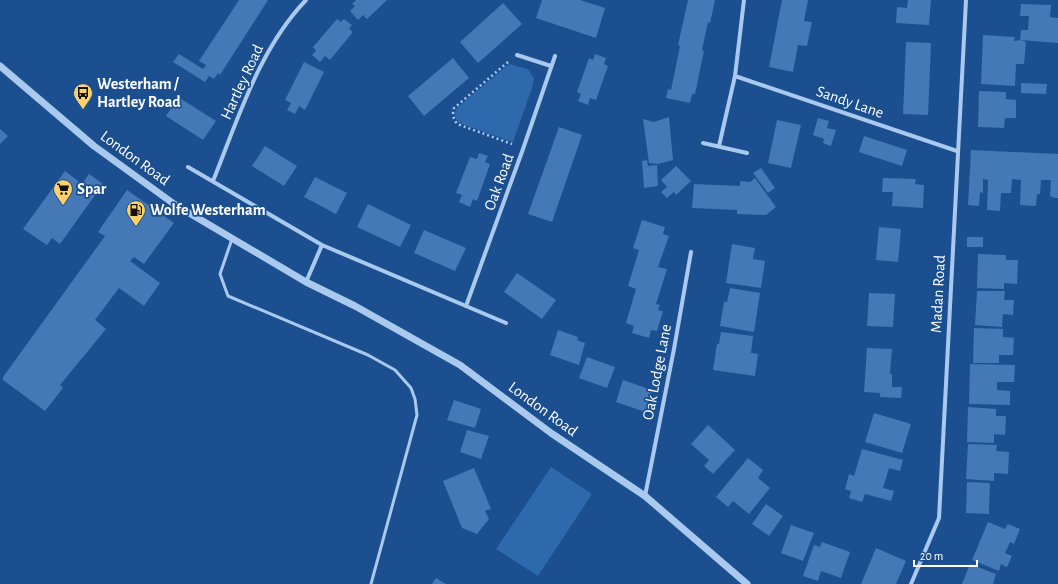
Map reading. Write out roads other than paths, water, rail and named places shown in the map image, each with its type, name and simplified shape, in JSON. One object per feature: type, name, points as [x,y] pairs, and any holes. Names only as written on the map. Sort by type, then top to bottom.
[{"type":"street","name":"Hartley Road","points":[[213,180],[257,72],[279,34],[296,10],[306,0]]},
{"type":"street","points":[[720,146],[735,76],[744,0]]},
{"type":"street","name":"Madan Road","points":[[911,584],[938,518],[966,0]]},
{"type":"street","points":[[517,55],[551,66]]},
{"type":"street","name":"Oak Road","points":[[466,306],[555,56]]},
{"type":"street","name":"London Road","points":[[0,66],[94,146],[174,204],[306,282],[354,306],[460,365],[551,433],[645,496],[747,584]]},
{"type":"street","name":"Sandy Lane","points":[[735,76],[957,151]]},
{"type":"street","points":[[703,143],[747,153]]},
{"type":"street","name":"London Road","points":[[188,167],[213,180],[322,245],[506,323]]},
{"type":"street","points":[[306,282],[322,245]]},
{"type":"street","name":"Oak Lodge Lane","points":[[645,496],[674,349],[691,252]]},
{"type":"lane","points":[[232,238],[220,274],[228,296],[368,355],[396,370],[411,388],[415,399],[417,415],[371,584]]},
{"type":"place","name":"Westerham / Hartley Road","points":[[83,110]]},
{"type":"place","name":"Spar","points":[[63,206]]},
{"type":"place","name":"Wolfe Westerham","points":[[136,227]]}]
